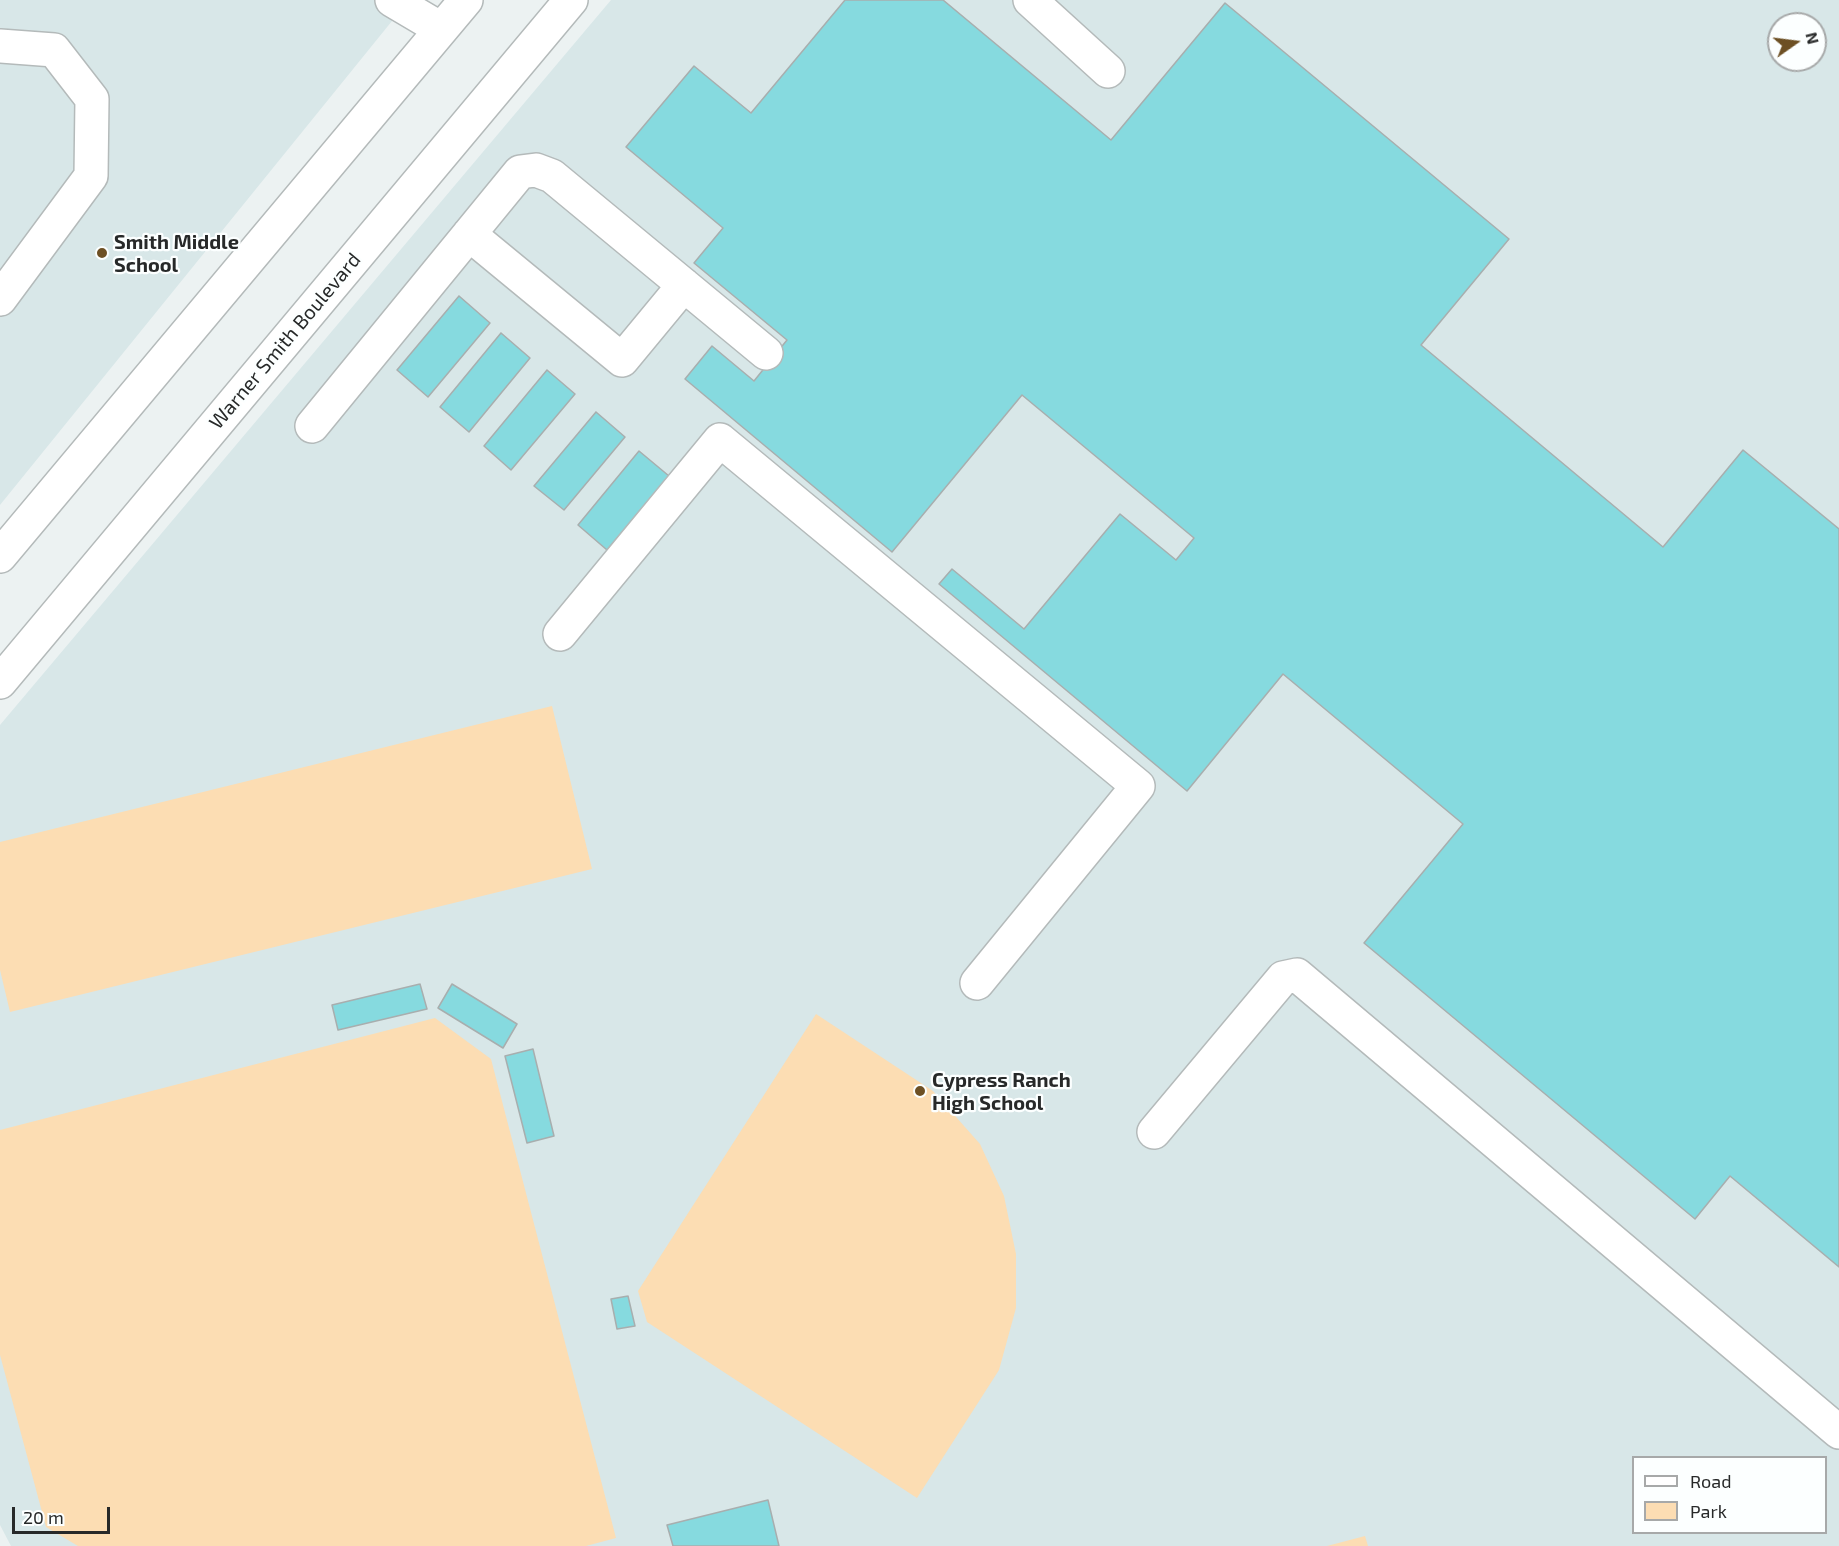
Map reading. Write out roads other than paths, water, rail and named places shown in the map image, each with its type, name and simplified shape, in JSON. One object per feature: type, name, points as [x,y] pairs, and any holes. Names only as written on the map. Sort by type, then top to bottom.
[{"type":"street","points":[[392,0],[441,29]]},
{"type":"street","points":[[0,556],[466,0]]},
{"type":"street","name":"Warner Smith Boulevard","points":[[0,682],[571,0]]},
{"type":"street","points":[[1030,0],[1108,71]]},
{"type":"street","points":[[0,46],[54,50],[92,99],[92,176],[0,299]]},
{"type":"street","points":[[312,426],[520,172],[536,170],[552,176],[766,353]]},
{"type":"street","points":[[469,234],[622,360],[684,285]]},
{"type":"street","points":[[560,634],[720,440],[1138,786],[976,983]]},
{"type":"street","points":[[1154,1132],[1283,978],[1296,975],[1839,1432]]},
{"type":"place","name":"Smith Middle School","points":[[102,253]]},
{"type":"place","name":"Cypress Ranch High School","points":[[920,1091]]}]
